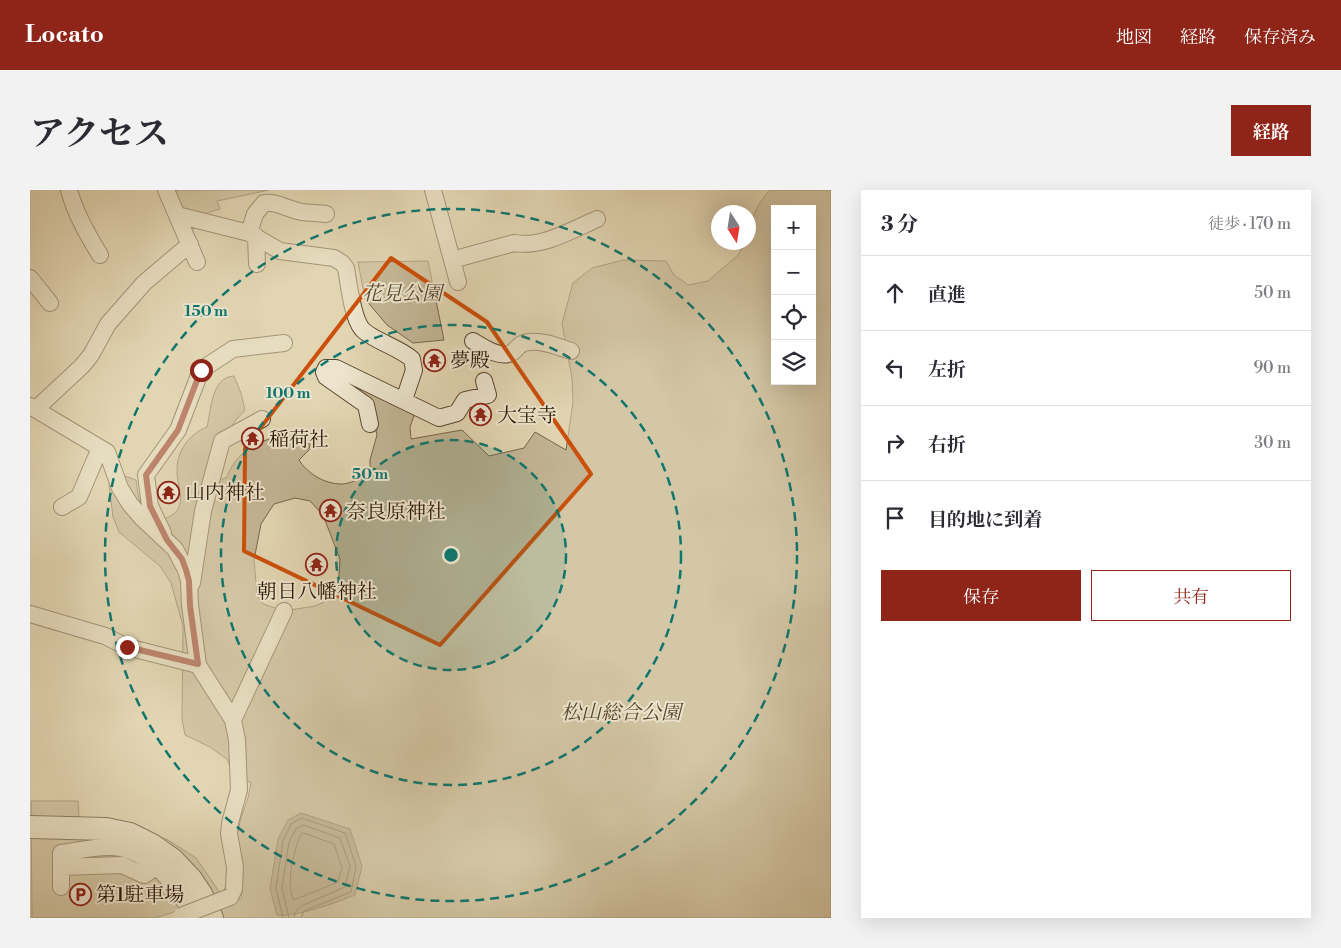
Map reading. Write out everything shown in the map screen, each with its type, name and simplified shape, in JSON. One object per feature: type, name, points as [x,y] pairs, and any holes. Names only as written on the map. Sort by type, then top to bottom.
[{"type":"street","points":[[69,190],[72,202],[85,230],[100,255]]},
{"type":"street","points":[[166,190],[197,262]]},
{"type":"street","points":[[433,190],[458,282]]},
{"type":"street","points":[[257,264],[252,235],[255,214],[273,196],[287,208],[303,212],[326,214]]},
{"type":"street","points":[[177,215],[252,235],[280,251],[334,258],[342,263],[346,268],[356,316],[362,328],[370,335],[405,352],[412,359],[414,370],[404,400]]},
{"type":"street","points":[[452,260],[514,243],[523,245],[545,241],[597,219]]},
{"type":"street","points":[[190,244],[144,283],[108,324],[91,355],[82,366],[33,408],[107,452],[120,488],[130,504],[143,519],[167,540],[182,559],[188,575],[191,594]]},
{"type":"street","points":[[30,278],[50,303]]},
{"type":"street","points":[[473,341],[489,350],[506,354],[513,352],[518,345],[528,342],[545,343],[571,351]]},
{"type":"street","points":[[167,540],[150,506],[146,475],[178,430],[201,370],[233,349],[284,343]]},
{"type":"street","points":[[370,424],[366,405],[326,377],[324,372],[326,368],[336,368],[439,418],[458,413],[465,400],[488,395],[484,381]]},
{"type":"street","points":[[61,887],[61,853],[112,847],[139,854],[156,867],[185,900],[183,917],[230,897],[234,890],[235,867],[229,834],[239,790],[238,749],[233,720],[198,664],[190,606],[203,511],[222,441],[262,419]]},
{"type":"street","points":[[62,507],[79,497],[100,448]]},
{"type":"street","points":[[233,720],[284,611]]},
{"type":"street","points":[[30,614],[105,636],[127,647],[198,664]]},
{"type":"street","points":[[30,827],[106,829],[130,834],[152,845],[173,860],[191,879],[201,894],[212,918]]},
{"type":"highlighted area","points":[[391,258],[487,322],[591,474],[440,645],[244,551],[245,448]]},
{"type":"green space","points":[[179,190],[269,190],[217,201],[220,209],[201,215],[181,211],[174,192]]},
{"type":"green space","name":"松山総合公園","points":[[770,190],[831,190],[831,918],[187,918],[183,909],[155,918],[32,918],[31,801],[78,801],[79,817],[133,826],[168,840],[196,858],[229,906],[242,898],[241,856],[237,835],[251,783],[232,771],[227,759],[210,747],[185,735],[182,719],[183,626],[171,583],[160,566],[119,532],[113,517],[109,485],[111,478],[122,475],[136,480],[143,510],[165,519],[174,514],[180,504],[177,465],[181,451],[189,439],[207,427],[216,388],[226,378],[234,376],[245,410],[217,449],[217,480],[226,478],[236,460],[248,449],[265,440],[284,437],[293,437],[310,444],[309,450],[299,460],[306,469],[321,479],[343,484],[370,475],[370,460],[377,435],[370,403],[358,391],[365,387],[412,410],[414,416],[410,427],[411,439],[462,430],[489,456],[524,448],[535,432],[566,450],[573,402],[572,379],[562,323],[573,283],[592,268],[623,260],[666,261],[674,275],[688,285],[708,281],[741,250],[756,250],[756,211]],"holes":[[[295,498],[310,501],[323,515],[340,559],[335,597],[315,606],[284,611],[263,604],[257,595],[254,560],[261,524],[274,504]]]},
{"type":"green space","name":"花見公園","points":[[428,261],[444,340],[413,343],[387,325],[365,299],[358,262]]},
{"type":"water","points":[[301,813],[350,829],[362,866],[355,895],[304,912],[277,915],[270,889],[278,839],[288,820]]},
{"type":"place","name":"夢殿","points":[[434,360]]},
{"type":"place","name":"大宝寺","points":[[481,415]]},
{"type":"place","name":"稲荷社","points":[[253,439]]},
{"type":"place","name":"山内神社","points":[[169,492]]},
{"type":"place","name":"奈良原神社","points":[[330,511]]},
{"type":"place","name":"朝日八幡神社","points":[[317,565]]},
{"type":"place","name":"第1駐車場","points":[[80,894]]},
{"type":"route","points":[[127,647],[198,664],[190,606],[191,594],[186,570],[182,559],[167,540],[150,506],[146,475],[178,430],[201,370]]}]
